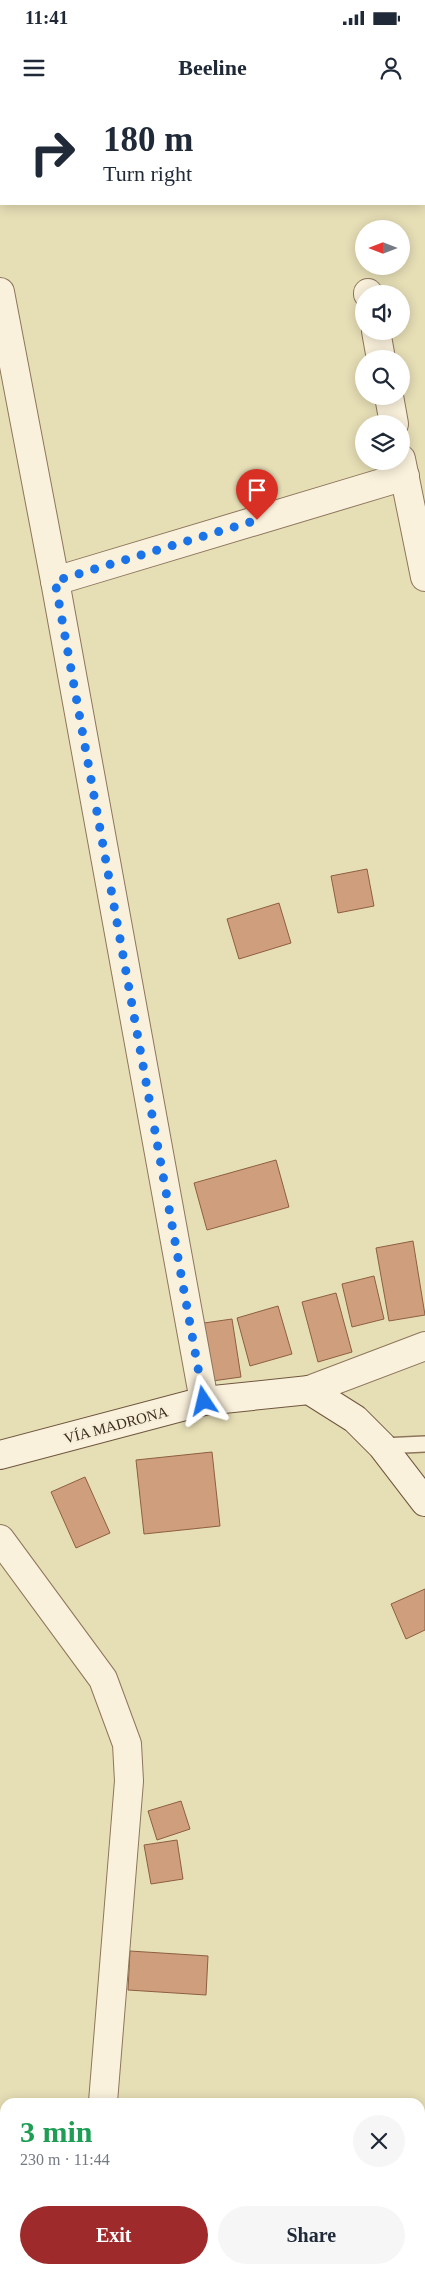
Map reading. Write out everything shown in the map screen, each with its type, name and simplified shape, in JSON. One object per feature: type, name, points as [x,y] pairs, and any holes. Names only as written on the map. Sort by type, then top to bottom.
[{"type":"street","points":[[0,292],[55,581],[204,1401]]},
{"type":"street","points":[[55,581],[394,470]]},
{"type":"street","points":[[404,470],[425,578]]},
{"type":"street","name":"VÍA MADRONA","points":[[0,1455],[204,1401],[309,1390],[425,1346]]},
{"type":"street","points":[[309,1390],[355,1419],[382,1446],[425,1502]]},
{"type":"street","points":[[0,1539],[103,1679],[127,1744],[129,1781],[103,2098]]},
{"type":"lane","points":[[382,1446],[425,1444]]},
{"type":"shaded area","points":[[0,205],[425,205],[425,2098],[0,2098]]},
{"type":"building","points":[[367,869],[374,906],[338,913],[331,876]]},
{"type":"building","points":[[279,903],[291,943],[239,959],[227,919]]},
{"type":"building","points":[[276,1160],[289,1207],[207,1230],[194,1183]]},
{"type":"building","points":[[413,1241],[425,1315],[389,1321],[376,1248]]},
{"type":"building","points":[[374,1276],[384,1319],[352,1327],[342,1284]]},
{"type":"building","points":[[336,1293],[352,1352],[318,1362],[302,1302]]},
{"type":"building","points":[[278,1306],[292,1354],[250,1366],[237,1318]]},
{"type":"building","points":[[232,1319],[241,1377],[205,1382],[197,1324]]},
{"type":"building","points":[[212,1452],[220,1526],[144,1534],[136,1460]]},
{"type":"building","points":[[85,1477],[110,1533],[76,1548],[51,1492]]},
{"type":"building","points":[[425,1589],[425,1630],[406,1639],[391,1604]]},
{"type":"building","points":[[181,1801],[190,1829],[157,1840],[148,1811]]},
{"type":"building","points":[[177,1840],[183,1879],[151,1884],[144,1845]]},
{"type":"building","points":[[130,1951],[208,1956],[206,1995],[128,1990]]},
{"type":"route","points":[[204,1401],[55,581],[257,520]]}]
